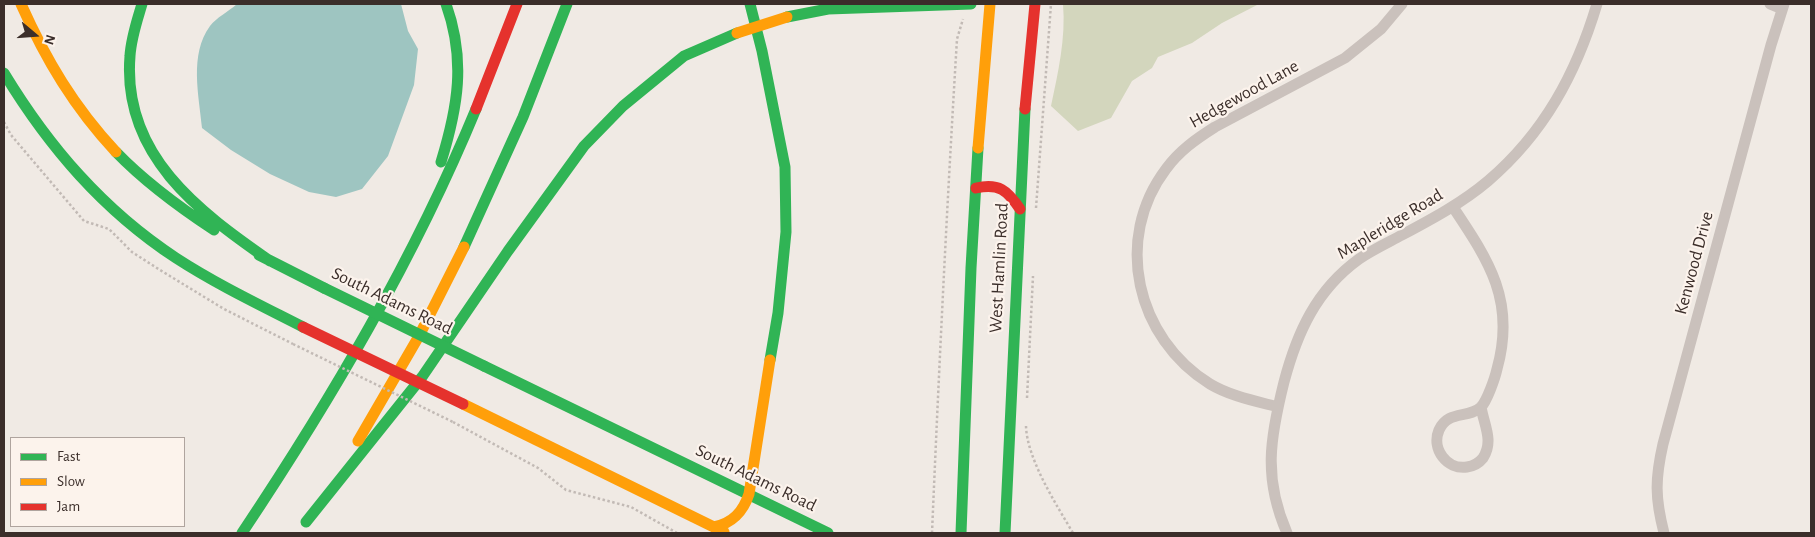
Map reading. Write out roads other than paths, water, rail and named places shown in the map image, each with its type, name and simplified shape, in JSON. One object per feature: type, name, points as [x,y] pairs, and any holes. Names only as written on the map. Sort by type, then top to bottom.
[{"type":"main road","name":"South Adams Road","points":[[21,4],[37,40],[68,93],[98,131],[130,166],[162,194],[193,217],[270,261],[324,288],[828,533]]},
{"type":"main road","points":[[142,4],[130,45],[129,76],[134,108],[149,148],[171,179],[186,195],[229,232],[270,261]]},
{"type":"main road","points":[[414,244],[445,150],[455,110],[459,57],[458,41],[446,4]]},
{"type":"main road","points":[[242,533],[284,472],[328,401],[381,308],[414,244],[464,136],[497,58],[517,4]]},
{"type":"main road","points":[[306,522],[391,386],[467,243],[521,123],[567,4]]},
{"type":"main road","points":[[714,527],[724,526],[741,514],[749,494],[778,313],[786,232],[784,167],[762,51],[750,4]]},
{"type":"main road","points":[[297,533],[422,377],[508,251],[584,146],[623,106],[659,75],[684,56],[738,33],[787,16],[828,9],[971,4]]},
{"type":"main road","name":"West Hamlin Road","points":[[961,533],[976,188],[990,4]]},
{"type":"main road","name":"West Hamlin Road","points":[[1005,533],[1025,114],[1035,4]]},
{"type":"main road","points":[[4,73],[31,118],[59,154],[88,186],[118,216],[155,244],[197,271],[303,326],[727,533]]},
{"type":"main road","points":[[976,188],[985,186],[1000,187],[1012,197],[1020,209]]},
{"type":"street","name":"Hedgewood Lane","points":[[1278,407],[1229,393],[1210,384],[1175,355],[1161,336],[1148,312],[1139,280],[1139,235],[1146,206],[1165,170],[1177,155],[1196,139],[1345,58],[1381,29],[1402,4]]},
{"type":"street","name":"Mapleridge Road","points":[[1287,533],[1275,498],[1270,465],[1270,447],[1278,407],[1297,338],[1315,306],[1327,288],[1343,272],[1360,259],[1453,207],[1487,182],[1527,142],[1543,121],[1568,80],[1588,33],[1597,4]]},
{"type":"street","points":[[1770,4],[1783,6]]},
{"type":"street","name":"Kenwood Drive","points":[[1664,533],[1657,506],[1656,488],[1663,444],[1783,6]]},
{"type":"street","points":[[1453,207],[1480,247],[1492,270],[1499,290],[1503,330],[1495,378],[1481,407],[1451,417],[1440,428],[1437,435],[1439,453],[1448,463],[1464,468],[1474,466],[1487,452],[1489,435],[1481,407]]},
{"type":"water","points":[[237,4],[401,4],[408,31],[418,49],[414,85],[388,156],[362,189],[336,197],[309,192],[270,174],[231,150],[202,128],[197,76],[199,50],[210,26]]}]
